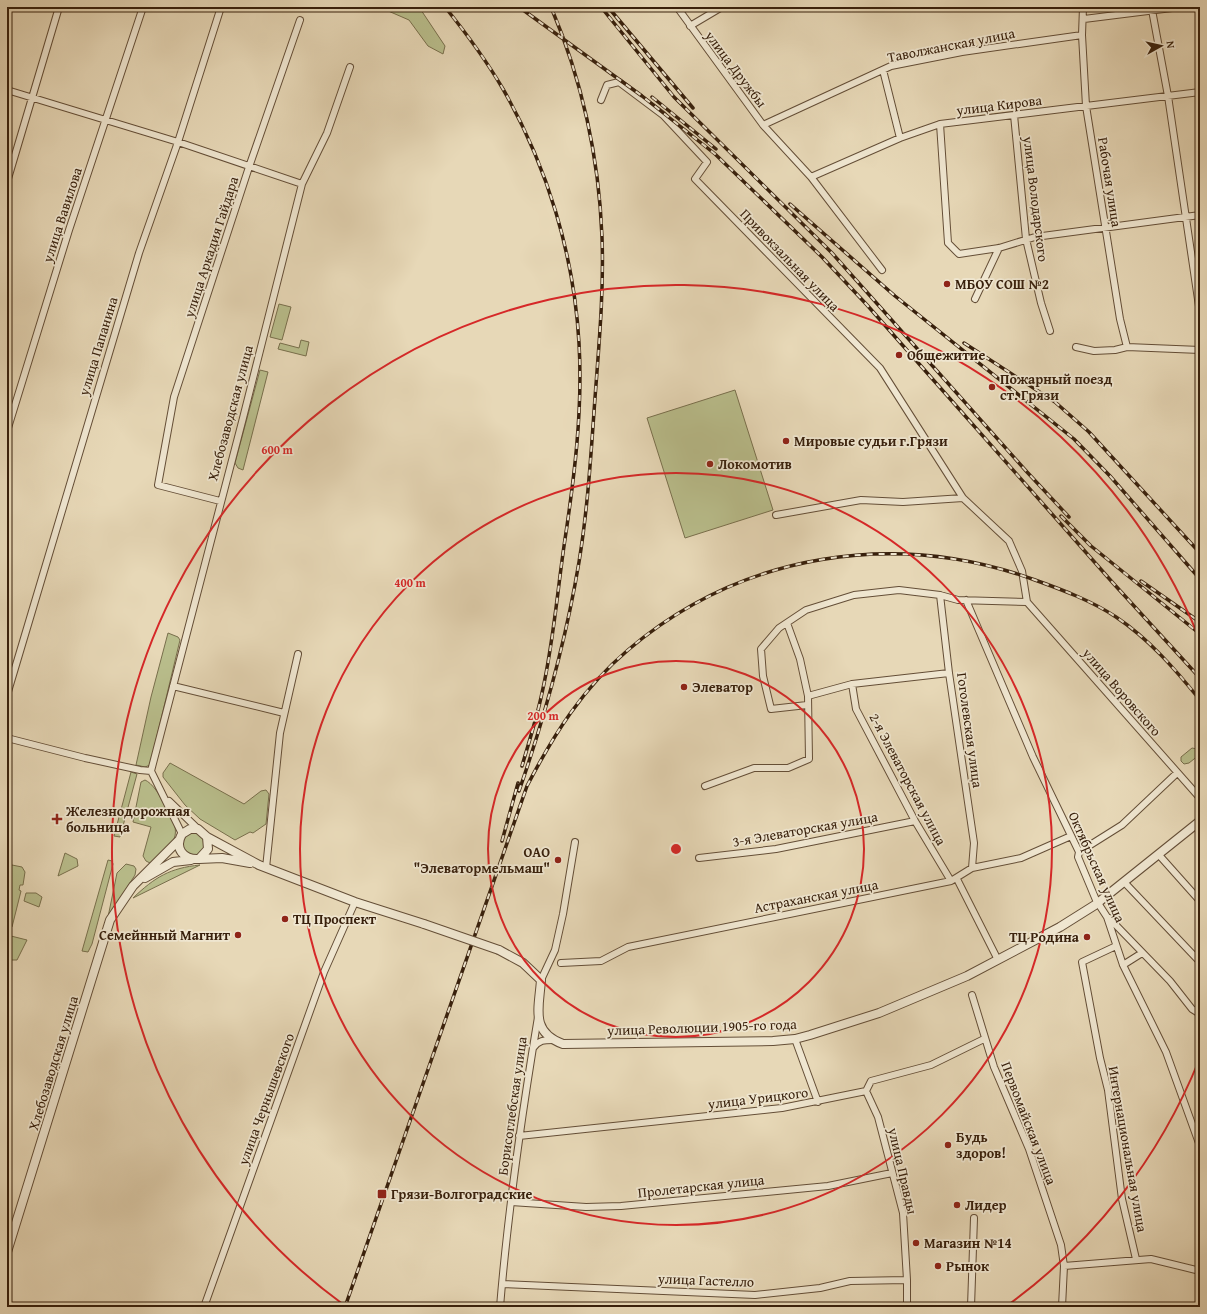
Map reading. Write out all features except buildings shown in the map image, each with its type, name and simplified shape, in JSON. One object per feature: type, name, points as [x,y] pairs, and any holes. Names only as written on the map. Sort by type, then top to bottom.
[{"type":"street","points":[[7,182],[59,7]]},
{"type":"street","name":"улица Вавилова","points":[[7,431],[105,120],[143,7]]},
{"type":"street","name":"улица Папанина","points":[[7,695],[139,253],[178,142],[221,7]]},
{"type":"street","name":"улица Дружбы","points":[[677,7],[763,125],[810,177],[882,270]]},
{"type":"street","points":[[690,26],[722,7]]},
{"type":"street","name":"Рабочая улица","points":[[1083,7],[1084,19],[1082,35],[1086,106],[1120,319],[1127,347]]},
{"type":"street","points":[[1084,19],[1180,7]]},
{"type":"street","points":[[1152,10],[1168,96],[1200,313]]},
{"type":"street","name":"улица Аркадия Гайдара","points":[[220,501],[158,485],[174,397],[249,167],[300,20]]},
{"type":"street","name":"Таволжанская улица","points":[[763,125],[891,66],[962,52],[1082,35]]},
{"type":"street","name":"Хлебозаводская улица","points":[[151,771],[302,184],[327,133],[350,67]]},
{"type":"street","points":[[883,70],[900,138]]},
{"type":"street","name":"Привокзальная улица","points":[[602,100],[607,85],[619,82],[662,115],[707,162],[695,179],[880,368],[963,498],[1009,541],[1022,571],[1027,602]]},
{"type":"street","points":[[7,90],[178,142],[302,184]]},
{"type":"street","name":"улица Кирова","points":[[810,177],[900,138],[940,124],[1200,92]]},
{"type":"street","name":"улица Володарского","points":[[1014,115],[1026,239],[1040,303],[1050,330]]},
{"type":"street","points":[[940,124],[948,243],[959,254],[1000,248],[1026,239],[1200,215]]},
{"type":"street","points":[[975,299],[1000,248]]},
{"type":"street","points":[[1076,347],[1094,351],[1115,350],[1127,347],[1200,350]]},
{"type":"street","points":[[776,516],[860,500],[903,502],[963,498]]},
{"type":"street","points":[[808,705],[771,709],[764,676],[761,648],[779,628],[806,610],[854,595],[899,590],[940,595],[958,600],[1027,602]]},
{"type":"street","name":"Гоголевская улица","points":[[940,595],[949,673],[974,843],[972,868]]},
{"type":"street","name":"Октябрьская улица","points":[[966,600],[1033,757],[1079,852],[1078,857],[1098,903],[1107,917],[1123,964],[1166,1052],[1200,1144]]},
{"type":"street","name":"улица Воровского","points":[[1027,602],[1200,798]]},
{"type":"street","points":[[704,786],[754,768],[788,768],[809,759],[808,696],[800,659],[787,623]]},
{"type":"street","points":[[262,867],[280,733],[298,654]]},
{"type":"street","points":[[808,696],[852,684],[949,673]]},
{"type":"street","name":"2-я Элеваторская улица","points":[[852,684],[856,709],[915,822],[954,880],[998,960]]},
{"type":"street","points":[[173,686],[284,713]]},
{"type":"street","points":[[7,738],[92,760],[151,771],[165,796],[180,837],[178,846],[181,853],[196,859]]},
{"type":"street","points":[[1079,852],[1122,825],[1177,773]]},
{"type":"street","points":[[165,796],[183,816],[207,837],[262,867]]},
{"type":"street","name":"улица Революции 1905-го года","points":[[532,1050],[536,1044],[543,1040],[553,1040],[563,1044],[584,1044],[795,1039],[879,1014],[945,986],[1060,927],[1098,903],[1125,883],[1200,821]]},
{"type":"street","name":"3-я Элеваторская улица","points":[[699,858],[776,849],[915,822]]},
{"type":"street","points":[[133,886],[180,837],[190,829],[198,829]]},
{"type":"street","name":"Астраханская улица","points":[[561,963],[601,961],[628,947],[954,880],[972,868],[1021,858],[1071,836]]},
{"type":"street","points":[[196,859],[208,849],[207,837]]},
{"type":"street","name":"Борисоглебская улица","points":[[500,1307],[519,1136],[538,1017],[541,980],[554,950],[563,914],[575,842]]},
{"type":"street","points":[[1159,855],[1200,901]]},
{"type":"street","points":[[133,886],[173,862],[222,858],[262,867],[355,902],[499,950],[523,964],[541,980]]},
{"type":"street","points":[[1125,883],[1200,962]]},
{"type":"street","name":"Хлебозаводская улица","points":[[7,1252],[110,920],[133,886]]},
{"type":"street","name":"улица Чернышевского","points":[[204,1307],[324,972],[355,902]]},
{"type":"street","points":[[1107,917],[1170,981],[1192,1009],[1200,1014]]},
{"type":"street","name":"Интернациональная улица","points":[[1116,946],[1082,962],[1100,1058],[1108,1090],[1122,1199],[1136,1259]]},
{"type":"street","points":[[1123,964],[1142,953]]},
{"type":"street","name":"Первомайская улица","points":[[972,995],[984,1039],[1029,1150],[1060,1245],[1064,1266],[1062,1307]]},
{"type":"street","points":[[538,1017],[542,1030],[553,1040]]},
{"type":"street","points":[[795,1039],[818,1102]]},
{"type":"street","name":"улица Урицкого","points":[[519,1136],[782,1108],[818,1102],[866,1091],[871,1081],[932,1065],[984,1039]]},
{"type":"street","name":"улица Правды","points":[[866,1091],[878,1117],[902,1213],[907,1280],[907,1307]]},
{"type":"street","name":"Пролетарская улица","points":[[511,1202],[586,1207],[621,1206],[828,1186],[892,1173]]},
{"type":"street","points":[[971,1307],[974,1218]]},
{"type":"street","points":[[1064,1266],[1136,1259],[1151,1259],[1200,1271]]},
{"type":"street","name":"улица Гастелло","points":[[502,1284],[755,1295],[820,1288],[850,1281],[907,1280]]},
{"type":"green space","points":[[379,7],[419,7],[445,46],[443,54],[428,46],[409,20]]},
{"type":"green space","points":[[279,304],[291,307],[282,340],[270,337]]},
{"type":"green space","points":[[301,340],[309,342],[306,356],[278,349],[280,343],[299,348]]},
{"type":"green space","points":[[260,370],[268,372],[243,470],[238,468],[235,463]]},
{"type":"green space","name":"Локомотив","points":[[735,390],[773,510],[685,538],[647,418]]},
{"type":"green space","points":[[168,633],[178,637],[180,640],[150,765],[145,767],[136,765],[151,697]]},
{"type":"green space","points":[[1192,748],[1197,749],[1199,755],[1189,763],[1184,764],[1181,761],[1181,757]]},
{"type":"green space","points":[[170,763],[244,804],[261,791],[266,790],[269,794],[266,824],[253,833],[250,832],[235,840],[200,819],[185,805],[163,777],[163,773]]},
{"type":"green space","points":[[131,772],[137,774],[120,837],[114,836]]},
{"type":"green space","points":[[145,780],[153,786],[159,795],[169,812],[175,829],[173,841],[152,864],[146,861],[143,856],[151,827],[133,822],[141,782]]},
{"type":"green space","points":[[194,833],[202,836],[205,844],[202,852],[194,855],[186,852],[183,844],[186,836]]},
{"type":"green space","points":[[65,853],[77,859],[78,866],[58,876]]},
{"type":"green space","points":[[108,860],[112,861],[113,864],[92,944],[88,952],[82,951]]},
{"type":"green space","points":[[7,864],[22,867],[25,872],[23,885],[20,885],[19,890],[21,891],[12,927],[8,930]]},
{"type":"green space","points":[[126,864],[134,866],[136,869],[135,875],[108,917],[117,873]]},
{"type":"green space","points":[[200,865],[133,898],[156,879],[171,871],[189,866]]},
{"type":"green space","points":[[26,893],[36,893],[42,897],[39,907],[24,901]]},
{"type":"green space","points":[[7,935],[27,940],[17,960],[7,960]]},
{"type":"railway","points":[[445,7],[476,47],[503,89],[519,118],[533,149],[556,212],[571,277],[576,310],[579,343],[580,394],[574,471],[546,675],[538,711],[522,766]]},
{"type":"railway","points":[[519,7],[642,96],[715,154],[822,257],[867,305],[1113,583],[1200,678]]},
{"type":"railway","points":[[519,791],[538,735],[554,678],[568,620],[579,562],[589,480],[602,297],[602,237],[593,149],[572,63],[551,7]]},
{"type":"railway","points":[[601,7],[674,97],[832,253],[1069,517]]},
{"type":"railway","points":[[608,7],[693,108]]},
{"type":"railway","points":[[652,97],[716,149]]},
{"type":"railway","points":[[790,204],[895,296],[1074,439],[1110,476],[1200,579]]},
{"type":"railway","points":[[964,343],[1055,402],[1089,432],[1200,553]]},
{"type":"railway","points":[[1061,516],[1091,546],[1200,634]]},
{"type":"railway","points":[[345,1307],[527,786],[559,730],[583,696],[628,650],[672,617],[720,591],[770,572],[822,560],[875,554],[928,556],[982,564],[1035,580],[1067,592],[1116,617],[1140,635],[1171,666],[1200,700]]},
{"type":"railway","points":[[1141,581],[1200,622]]},
{"type":"railway","points":[[502,841],[518,783]]},
{"type":"place","name":"МБОУ СОШ №2","points":[[947,284]]},
{"type":"place","name":"Общежитие","points":[[899,355]]},
{"type":"place","name":"Пожарный поезд ст. Грязи","points":[[992,387]]},
{"type":"place","name":"Мировые судьи г.Грязи","points":[[786,441]]},
{"type":"place","name":"Локомотив","points":[[710,464]]},
{"type":"place","name":"Элеватор","points":[[684,687]]},
{"type":"place","name":"Железнодорожная больница","points":[[57,819]]},
{"type":"place","name":"ОАО \"Элеватормельмаш\"","points":[[558,860]]},
{"type":"place","name":"ТЦ Проспект","points":[[285,919]]},
{"type":"place","name":"Семейнный Магнит","points":[[238,935]]},
{"type":"place","name":"ТЦ Родина","points":[[1087,937]]},
{"type":"place","name":"Будь здоров!","points":[[948,1145]]},
{"type":"place","name":"Грязи-Волгоградские","points":[[382,1194]]},
{"type":"place","name":"Лидер","points":[[957,1205]]},
{"type":"place","name":"Магазин №14","points":[[916,1243]]},
{"type":"place","name":"Рынок","points":[[938,1266]]}]
